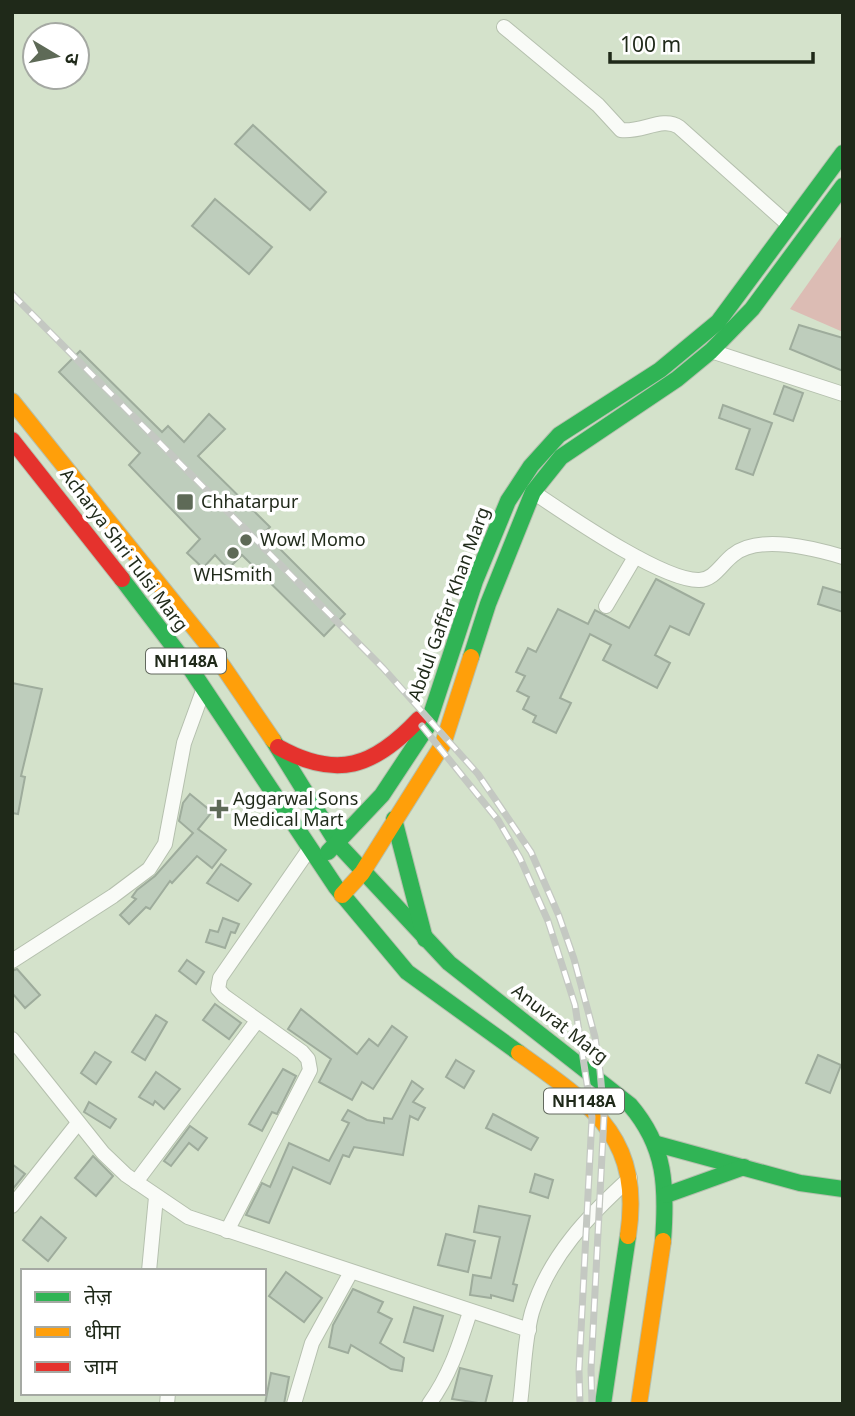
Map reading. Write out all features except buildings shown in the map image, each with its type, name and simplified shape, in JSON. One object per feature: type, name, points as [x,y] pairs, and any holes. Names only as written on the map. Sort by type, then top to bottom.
[{"type":"main road","name":"Abdul Gaffar Khan Marg","points":[[314,855],[337,843],[382,795],[426,727],[475,581],[508,501],[531,466],[559,435],[660,370],[718,321],[843,153]]},
{"type":"main road","name":"Abdul Gaffar Khan Marg","points":[[342,895],[362,873],[443,744],[488,604],[533,492],[561,457],[677,379],[711,351],[752,309],[843,186]]},
{"type":"main road","name":"Acharya Shri Tulsi Marg","points":[[12,401],[211,649],[278,747],[337,843]]},
{"type":"main road","name":"Acharya Shri Tulsi Marg","points":[[12,440],[66,505],[204,688],[342,895]]},
{"type":"main road","points":[[278,747],[314,765],[341,767],[367,761],[401,739],[433,702]]},
{"type":"main road","points":[[394,819],[426,942]]},
{"type":"main road","name":"Anuvrat Marg","points":[[337,843],[426,942],[630,1105],[657,1144],[666,1195],[639,1404]]},
{"type":"main road","name":"NH148A","points":[[342,895],[407,972],[596,1112],[618,1141],[630,1177],[631,1215],[603,1404]]},
{"type":"main road","points":[[657,1144],[800,1183],[842,1185]]},
{"type":"main road","points":[[666,1195],[745,1167]]},
{"type":"street","points":[[504,27],[598,105],[621,130],[641,131],[665,122],[679,127],[790,226]]},
{"type":"street","points":[[711,351],[843,394]]},
{"type":"street","points":[[533,492],[635,557],[695,580],[709,577],[733,555],[757,545],[791,547],[843,557]]},
{"type":"street","points":[[606,606],[635,557]]},
{"type":"street","points":[[12,961],[113,896],[149,869],[165,844],[184,743],[204,688]]},
{"type":"street","points":[[226,1231],[310,1070],[308,1059],[302,1052],[224,996],[218,989],[220,978],[314,855]]},
{"type":"street","points":[[136,1182],[257,1021]]},
{"type":"street","points":[[12,1039],[103,1153],[136,1182],[188,1217],[529,1330]]},
{"type":"street","points":[[12,1206],[78,1123]]},
{"type":"street","points":[[520,1404],[529,1330],[538,1298],[578,1228],[630,1177]]},
{"type":"street","points":[[149,1269],[156,1197]]},
{"type":"street","points":[[294,1404],[312,1343],[351,1272]]},
{"type":"street","points":[[429,1404],[449,1373],[470,1312]]},
{"type":"shaded area","points":[[843,234],[843,332],[790,309]]},
{"type":"railway","points":[[12,294],[383,668],[478,774],[531,852],[559,916],[574,959],[595,1037],[600,1071],[604,1116],[591,1370],[592,1404]]},
{"type":"railway","points":[[422,726],[498,820],[520,858],[548,921],[575,1005],[592,1117],[579,1370],[580,1404]]},
{"type":"traffic: fast","points":[[328,852],[382,795],[427,727],[475,581],[508,501],[531,466],[559,435],[660,370],[718,322],[843,153]]},
{"type":"traffic: fast","points":[[471,657],[488,604],[533,492],[561,457],[677,379],[711,351],[752,309],[843,186]]},
{"type":"traffic: fast","points":[[122,579],[192,671],[336,887],[407,972],[519,1053]]},
{"type":"traffic: fast","points":[[273,740],[337,843],[449,963],[630,1105],[651,1136],[662,1168],[665,1203],[663,1241]]},
{"type":"traffic: fast","points":[[394,819],[425,939]]},
{"type":"traffic: fast","points":[[657,1144],[800,1183],[843,1189]]},
{"type":"traffic: fast","points":[[666,1195],[744,1167]]},
{"type":"traffic: fast","points":[[603,1404],[628,1236]]},
{"type":"traffic: slow","points":[[12,401],[211,649],[273,740]]},
{"type":"traffic: slow","points":[[342,895],[362,873],[443,744],[471,657]]},
{"type":"traffic: slow","points":[[519,1053],[569,1089],[606,1126],[619,1148],[627,1173],[631,1202],[628,1236]]},
{"type":"traffic: slow","points":[[639,1404],[663,1241]]},
{"type":"traffic: jam","points":[[12,440],[122,579]]},
{"type":"traffic: jam","points":[[278,747],[319,763],[354,763],[370,758],[386,748],[419,719]]},
{"type":"place","name":"Chhatarpur","points":[[185,502]]},
{"type":"place","name":"Wow! Momo","points":[[246,540]]},
{"type":"place","name":"WHSmith","points":[[233,553]]},
{"type":"place","name":"Aggarwal Sons Medical Mart","points":[[219,809]]}]
